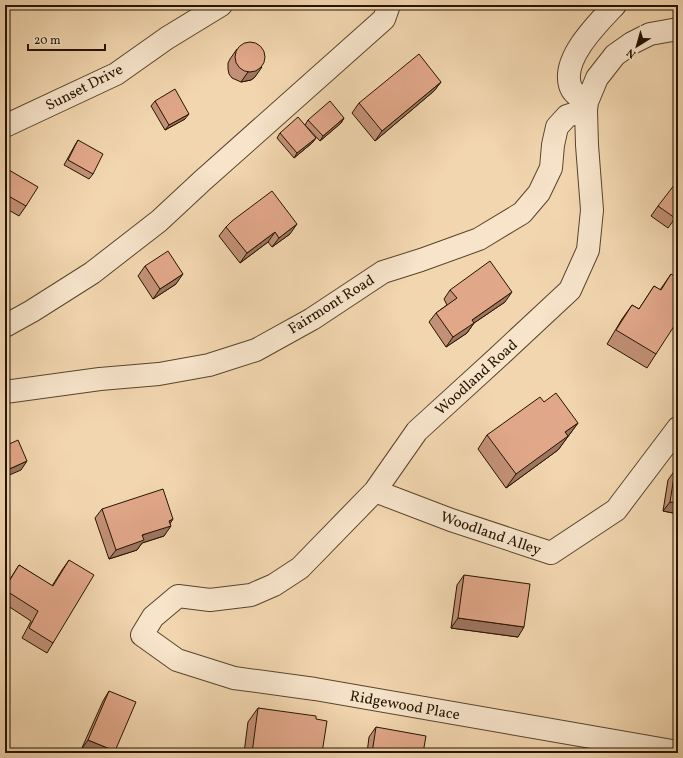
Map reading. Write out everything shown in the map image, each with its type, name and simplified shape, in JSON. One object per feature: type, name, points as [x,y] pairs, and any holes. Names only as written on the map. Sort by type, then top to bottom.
[{"type":"street","name":"Sunset Drive","points":[[5,126],[116,74],[167,38],[221,5]]},
{"type":"street","points":[[5,326],[32,311],[92,273],[159,221],[384,19],[389,5]]},
{"type":"street","points":[[587,106],[570,87],[568,74],[573,57],[592,30],[615,5]]},
{"type":"street","name":"Woodland Road","points":[[142,635],[153,617],[178,596],[210,600],[251,595],[274,585],[300,568],[375,491],[417,430],[498,358],[570,290],[588,250],[592,210],[587,145],[587,106],[597,78],[615,55],[632,43],[650,34],[678,29]]},
{"type":"street","name":"Fairmont Road","points":[[5,392],[100,379],[159,374],[209,365],[256,350],[312,319],[383,272],[479,239],[522,213],[539,193],[551,168],[553,146],[557,127],[567,116],[587,106]]},
{"type":"street","name":"Woodland Alley","points":[[375,491],[451,520],[551,553],[616,510],[678,428]]},
{"type":"street","name":"Ridgewood Place","points":[[142,635],[177,660],[234,678],[315,689],[678,752]]},
{"type":"building","points":[[250,42],[261,46],[265,57],[261,68],[250,72],[239,68],[235,57],[239,46]]},
{"type":"building","points":[[419,54],[441,82],[382,131],[359,103]]},
{"type":"building","points":[[175,89],[189,114],[169,125],[155,101]]},
{"type":"building","points":[[330,101],[344,118],[323,136],[308,120]]},
{"type":"building","points":[[298,117],[316,138],[297,153],[280,133]]},
{"type":"building","points":[[78,140],[103,154],[93,174],[68,160]]},
{"type":"building","points":[[9,170],[38,187],[26,206],[5,194],[5,177]]},
{"type":"building","points":[[678,180],[678,214],[675,218],[658,206]]},
{"type":"building","points":[[272,191],[297,224],[279,238],[275,232],[247,253],[226,227]]},
{"type":"building","points":[[168,251],[183,274],[160,289],[145,266]]},
{"type":"building","points":[[490,261],[512,292],[472,320],[474,323],[453,337],[436,313],[457,298],[450,290]]},
{"type":"building","points":[[671,274],[678,278],[678,320],[656,354],[616,330],[632,305],[639,309],[654,286],[661,290]]},
{"type":"building","points":[[556,393],[578,423],[565,432],[568,436],[516,474],[487,435],[540,397],[544,402]]},
{"type":"building","points":[[18,440],[27,461],[5,471],[5,446]]},
{"type":"building","points":[[675,470],[678,471],[678,503],[670,502]]},
{"type":"building","points":[[163,489],[173,519],[169,521],[171,526],[142,535],[144,540],[116,550],[102,509]]},
{"type":"building","points":[[69,560],[94,575],[53,643],[29,628],[38,611],[5,590],[5,588],[19,565],[53,586]]},
{"type":"building","points":[[464,575],[530,584],[524,627],[458,618]]},
{"type":"building","points":[[109,691],[136,702],[115,751],[88,740]]},
{"type":"building","points":[[258,708],[316,716],[316,719],[327,721],[322,753],[252,753]]},
{"type":"building","points":[[376,727],[426,736],[423,753],[372,753]]},
{"type":"building","points":[[492,750],[511,753],[491,753]]}]
